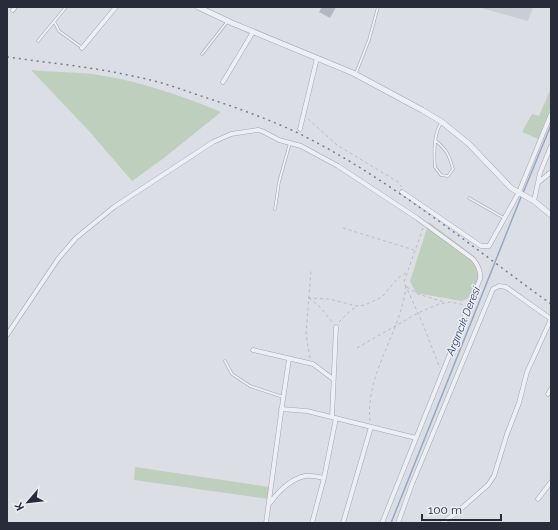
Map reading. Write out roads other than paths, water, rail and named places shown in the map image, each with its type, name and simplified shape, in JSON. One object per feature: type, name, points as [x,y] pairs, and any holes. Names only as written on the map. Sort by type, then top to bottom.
[{"type":"street","points":[[82,48],[116,7]]},
{"type":"street","points":[[198,7],[253,32],[356,74],[398,96],[442,122],[469,144],[507,185],[532,200],[551,215]]},
{"type":"street","points":[[223,82],[253,32]]},
{"type":"street","points":[[300,129],[317,58]]},
{"type":"street","points":[[402,192],[481,246],[489,246],[520,193],[551,114]]},
{"type":"street","points":[[7,335],[64,251],[82,232],[114,207],[213,142],[237,133],[258,130],[279,140],[301,146],[338,166],[425,223],[473,259],[480,271],[480,279],[382,523]]},
{"type":"street","points":[[532,200],[538,184],[540,173],[551,146]]},
{"type":"street","points":[[538,184],[551,172]]},
{"type":"street","points":[[398,523],[412,484],[492,289],[499,286],[506,286],[551,319],[527,372],[519,403],[492,480],[463,507],[442,523]]},
{"type":"street","points":[[312,523],[324,478],[334,418],[333,379],[336,327]]},
{"type":"street","points":[[253,350],[313,364],[333,379]]},
{"type":"street","points":[[266,523],[289,359]]},
{"type":"street","points":[[548,394],[551,389]]},
{"type":"street","points":[[281,409],[307,411],[416,438]]},
{"type":"street","points":[[343,523],[371,427]]},
{"type":"street","points":[[269,503],[285,487],[300,478],[306,476],[324,478]]},
{"type":"street","points":[[538,499],[551,482]]},
{"type":"lane","points":[[38,41],[55,23],[66,7]]},
{"type":"lane","points":[[356,74],[369,40],[378,7]]},
{"type":"lane","points":[[202,54],[228,21]]},
{"type":"lane","points":[[55,23],[59,31],[82,48]]},
{"type":"lane","points":[[436,141],[445,148],[450,158],[453,169],[448,176],[441,175],[435,168],[436,141],[438,129],[442,122]]},
{"type":"lane","points":[[275,209],[279,182],[290,143]]},
{"type":"lane","points":[[469,198],[504,219]]},
{"type":"lane","points":[[225,360],[232,374],[250,386],[283,397]]},
{"type":"waterway","name":"Argıncık Deresi","points":[[523,193],[551,125]]},
{"type":"waterway","name":"Argıncık Deresi","points":[[391,523],[521,197]]},
{"type":"railway","points":[[7,57],[88,68],[153,81],[175,87],[274,122],[332,151],[396,191],[551,304]]}]
